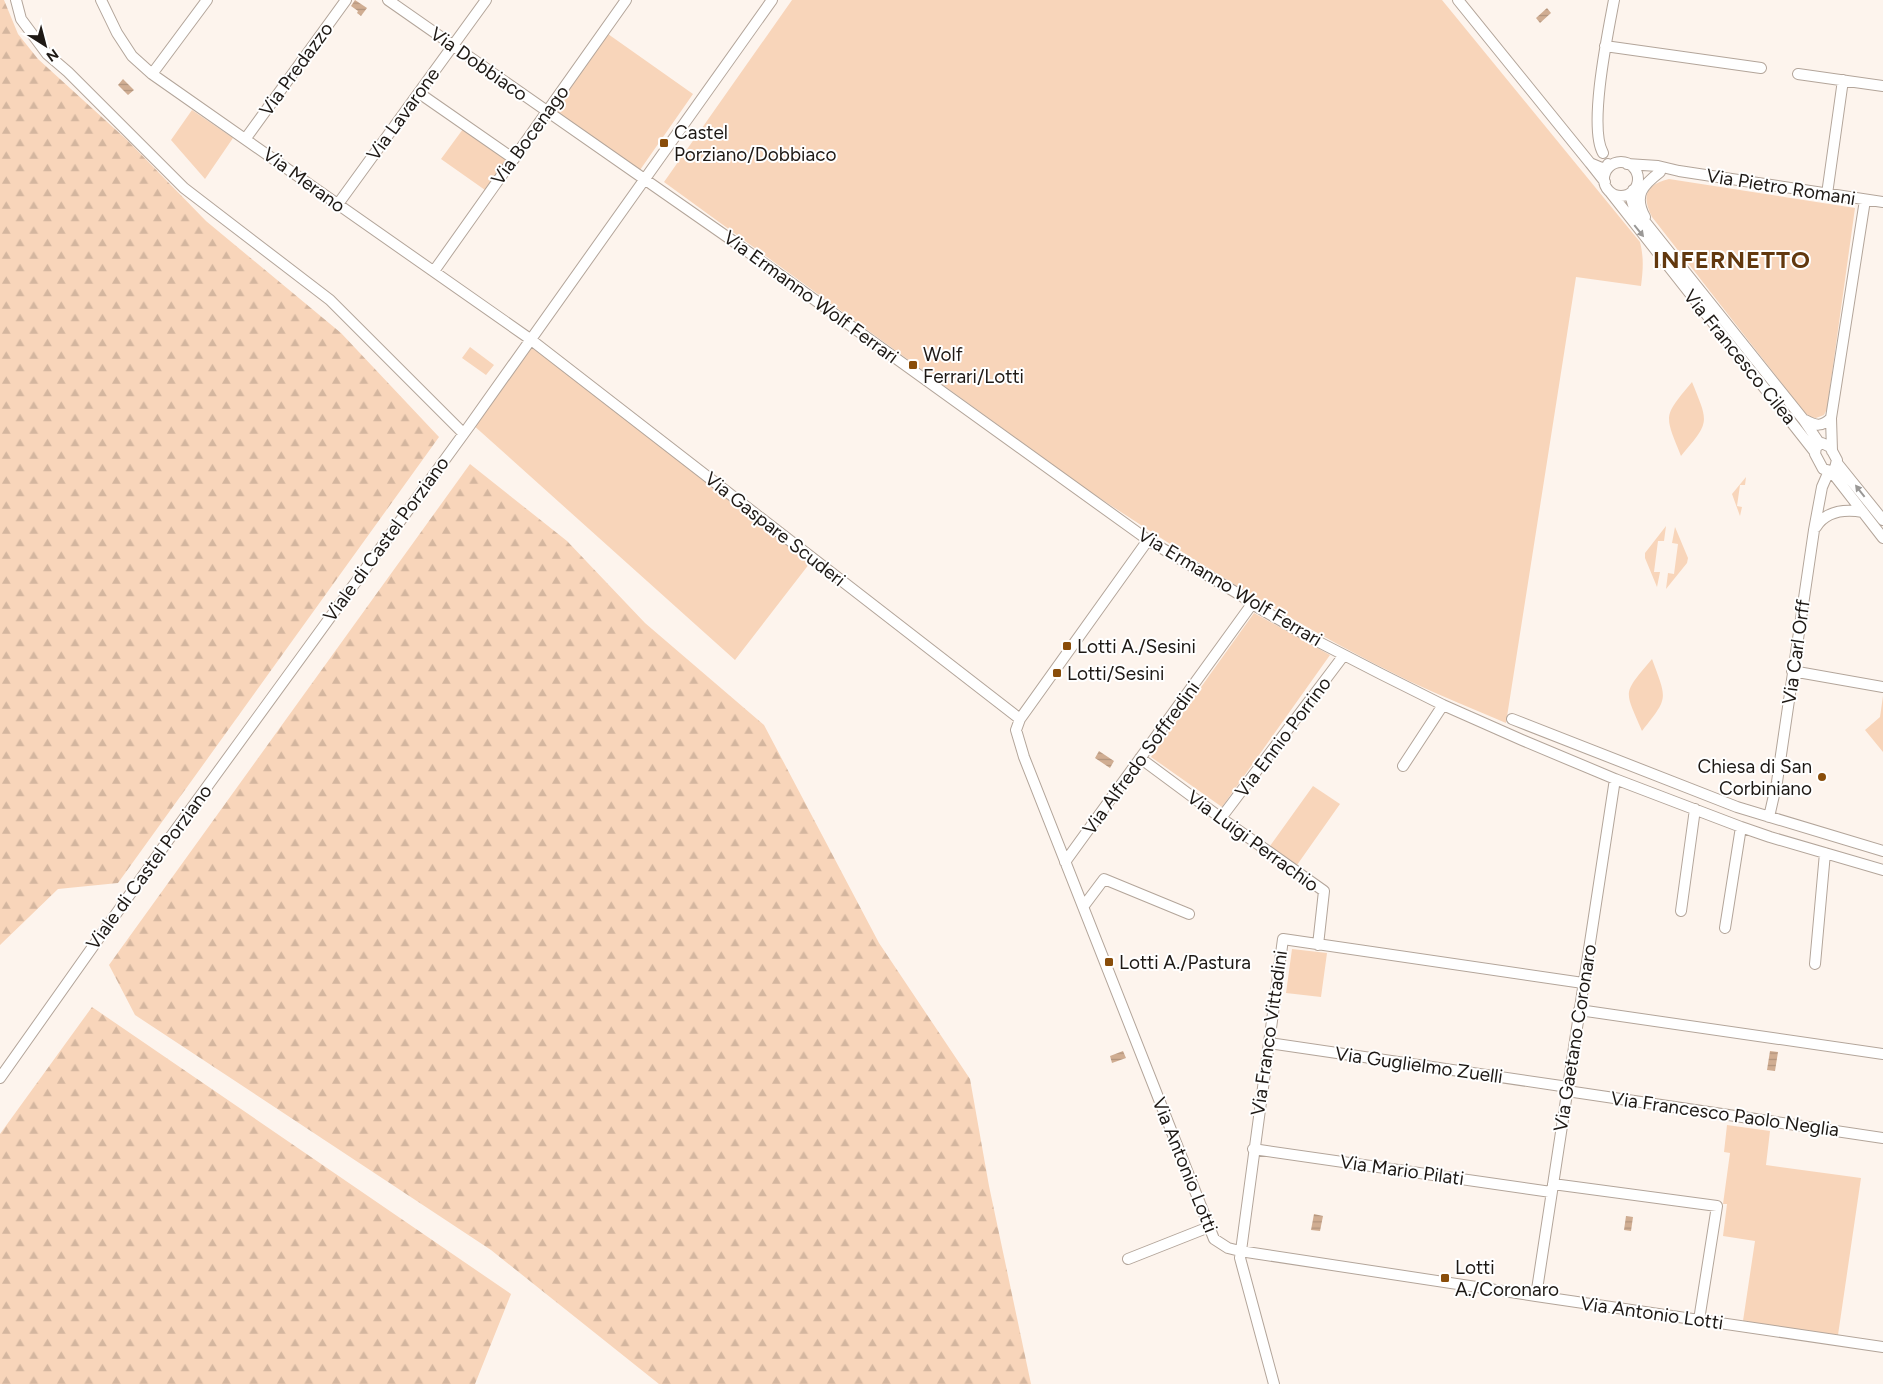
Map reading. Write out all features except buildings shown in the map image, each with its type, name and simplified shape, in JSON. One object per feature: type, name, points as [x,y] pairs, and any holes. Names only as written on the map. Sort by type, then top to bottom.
[{"type":"street","points":[[16,0],[21,19],[47,54],[68,72],[184,188],[330,300],[464,433]]},
{"type":"street","name":"Via Merano","points":[[101,0],[117,33],[132,56],[152,74],[246,138],[530,339]]},
{"type":"street","points":[[152,74],[206,0]]},
{"type":"street","name":"Via Predazzo","points":[[246,138],[346,0]]},
{"type":"street","name":"Via Dobbiaco","points":[[388,0],[644,179]]},
{"type":"street","name":"Via Lavarone","points":[[338,204],[486,0]]},
{"type":"street","name":"Via Bocenago","points":[[434,270],[626,0]]},
{"type":"street","name":"Viale di Castel Porziano","points":[[0,1078],[169,839],[464,433],[772,0]]},
{"type":"street","points":[[1458,0],[1590,162],[1610,192],[1614,195],[1625,196],[1635,188],[1637,175],[1635,170],[1624,163],[1613,161],[1603,153]]},
{"type":"street","points":[[1605,182],[1604,177],[1609,167],[1598,140],[1596,123],[1605,46],[1614,0]]},
{"type":"street","points":[[1605,46],[1761,68]]},
{"type":"street","points":[[1798,74],[1883,86]]},
{"type":"street","points":[[1827,194],[1843,80]]},
{"type":"street","points":[[419,93],[514,159]]},
{"type":"street","points":[[1581,152],[1598,140]]},
{"type":"street","points":[[1590,162],[1602,168],[1624,163]]},
{"type":"street","name":"Via Pietro Romani","points":[[1624,163],[1658,166],[1679,171],[1883,202]]},
{"type":"street","name":"Via Pietro Romani","points":[[1635,188],[1660,172],[1679,171]]},
{"type":"street","name":"Via Francesco Cilea","points":[[1649,225],[1642,212],[1640,200],[1642,190],[1646,183],[1660,172]]},
{"type":"street","name":"Via Ermanno Wolf Ferrari","points":[[644,179],[1148,540],[1242,596],[1252,604],[1344,655],[1443,705],[1615,779],[1741,827],[1883,870]]},
{"type":"street","name":"Via Francesco Cilea","points":[[1635,188],[1631,198],[1634,208],[1803,418],[1830,467],[1883,538]]},
{"type":"street","name":"Via Francesco Cilea","points":[[1610,192],[1819,446]]},
{"type":"street","points":[[1832,451],[1831,418],[1865,200]]},
{"type":"street","name":"Via Gaspare Scuderi","points":[[530,339],[1020,719]]},
{"type":"street","points":[[1803,418],[1818,425],[1824,424],[1831,418]]},
{"type":"street","points":[[1819,446],[1830,430]]},
{"type":"street","name":"Via Francesco Cilea","points":[[1819,446],[1828,445],[1832,451],[1830,467]]},
{"type":"street","name":"Via Francesco Cilea","points":[[1830,467],[1883,520]]},
{"type":"street","name":"Via Carl Orff","points":[[1769,817],[1777,782],[1814,530],[1822,486],[1830,467]]},
{"type":"street","points":[[1814,530],[1824,518],[1831,514],[1847,511],[1863,512]]},
{"type":"street","points":[[1020,719],[1148,540]]},
{"type":"street","name":"Via Alfredo Soffredini","points":[[1065,862],[1252,604]]},
{"type":"street","name":"Via Ennio Porrino","points":[[1222,818],[1344,655]]},
{"type":"street","points":[[1792,671],[1883,687]]},
{"type":"street","points":[[1403,766],[1443,705]]},
{"type":"street","name":"Via Antonio Lotti","points":[[1020,719],[1016,730],[1024,757],[1214,1239],[1220,1244],[1240,1251],[1883,1347]]},
{"type":"street","points":[[1512,719],[1730,805],[1883,851]]},
{"type":"street","name":"Via Luigi Perrachio","points":[[1140,758],[1324,890],[1318,944]]},
{"type":"street","name":"Via Gaetano Coronaro","points":[[1536,1296],[1615,779]]},
{"type":"street","points":[[1681,910],[1695,809]]},
{"type":"street","points":[[1725,928],[1741,827]]},
{"type":"street","points":[[1815,964],[1825,853]]},
{"type":"street","points":[[1083,907],[1104,879],[1189,914]]},
{"type":"street","name":"Via Franco Vittadini","points":[[1274,1384],[1240,1258],[1240,1251],[1282,939],[1583,983]]},
{"type":"street","points":[[1579,1010],[1883,1054]]},
{"type":"street","name":"Via Guglielmo Zuelli","points":[[1269,1043],[1567,1089]]},
{"type":"street","name":"Via Francesco Paolo Neglia","points":[[1567,1089],[1883,1138]]},
{"type":"street","name":"Via Mario Pilati","points":[[1253,1149],[1552,1188],[1717,1206],[1699,1320]]},
{"type":"street","points":[[1128,1259],[1210,1227]]},
{"type":"green space","points":[[0,0],[4,0],[18,34],[38,59],[127,140],[206,221],[341,333],[439,437],[118,883],[58,889],[0,945]]},
{"type":"green space","points":[[792,0],[1442,0],[1640,242],[1643,259],[1641,286],[1576,277],[1506,723],[1421,687],[1367,660],[1244,590],[1164,540],[1086,489],[664,182]]},
{"type":"green space","points":[[608,34],[693,94],[640,170],[555,110]]},
{"type":"green space","points":[[192,110],[233,138],[205,179],[171,140]]},
{"type":"green space","points":[[463,129],[506,160],[485,190],[441,159]]},
{"type":"green space","points":[[1669,179],[1855,208],[1827,409],[1824,415],[1816,418],[1808,417],[1652,217],[1646,197],[1648,192],[1655,184]]},
{"type":"green space","points":[[530,339],[813,559],[735,660],[472,424]]},
{"type":"green space","points":[[470,347],[494,365],[486,375],[462,358]]},
{"type":"green space","points":[[1692,382],[1702,406],[1704,422],[1697,436],[1681,456],[1671,432],[1669,416],[1676,402]]},
{"type":"green space","points":[[470,464],[567,541],[645,623],[764,725],[879,943],[970,1079],[989,1186],[1031,1384],[659,1384],[491,1250],[135,1015],[109,965]]},
{"type":"green space","points":[[1746,477],[1745,485],[1740,485],[1737,506],[1742,507],[1740,516],[1732,494]]},
{"type":"green space","points":[[1666,526],[1664,541],[1658,541],[1654,572],[1660,572],[1657,587],[1645,558],[1645,553]]},
{"type":"green space","points":[[1675,527],[1688,558],[1687,563],[1666,589],[1668,573],[1674,574],[1678,544],[1672,543]]},
{"type":"green space","points":[[1254,613],[1330,655],[1222,807],[1151,757]]},
{"type":"green space","points":[[1652,659],[1661,683],[1663,698],[1657,711],[1642,731],[1629,699],[1629,693],[1635,680]]},
{"type":"green space","points":[[1883,696],[1883,752],[1865,730],[1880,717]]},
{"type":"green space","points":[[1313,786],[1340,804],[1297,865],[1270,846]]},
{"type":"green space","points":[[1292,949],[1327,953],[1321,997],[1286,993]]},
{"type":"green space","points":[[92,1007],[511,1294],[475,1384],[0,1384],[0,1134]]},
{"type":"green space","points":[[1727,1125],[1770,1131],[1766,1165],[1861,1178],[1838,1335],[1743,1321],[1755,1241],[1723,1236],[1727,1204],[1723,1204],[1730,1153],[1724,1152]]},
{"type":"shaded area","points":[[355,0],[367,8],[361,16],[351,6]]},
{"type":"shaded area","points":[[1547,8],[1551,13],[1540,23],[1536,18]]},
{"type":"shaded area","points":[[123,79],[134,90],[128,95],[118,85]]},
{"type":"shaded area","points":[[1099,751],[1114,761],[1110,768],[1095,758]]},
{"type":"shaded area","points":[[1123,1051],[1126,1058],[1112,1063],[1110,1056]]},
{"type":"shaded area","points":[[1770,1051],[1778,1052],[1775,1071],[1767,1070]]},
{"type":"shaded area","points":[[1314,1214],[1323,1216],[1320,1231],[1311,1230]]},
{"type":"shaded area","points":[[1626,1216],[1633,1217],[1631,1231],[1624,1230]]},
{"type":"place","name":"Castel Porziano/Dobbiaco","points":[[664,143]]},
{"type":"place","name":"Wolf Ferrari/Lotti","points":[[913,365]]},
{"type":"place","name":"Lotti A./Sesini","points":[[1067,646]]},
{"type":"place","name":"Lotti/Sesini","points":[[1057,673]]},
{"type":"place","name":"Chiesa di San Corbiniano","points":[[1822,777]]},
{"type":"place","name":"Lotti A./Pastura","points":[[1109,962]]},
{"type":"place","name":"Lotti A./Coronaro","points":[[1445,1278]]},
{"type":"district","name":"INFERNETTO","points":[[1732,259]]}]
